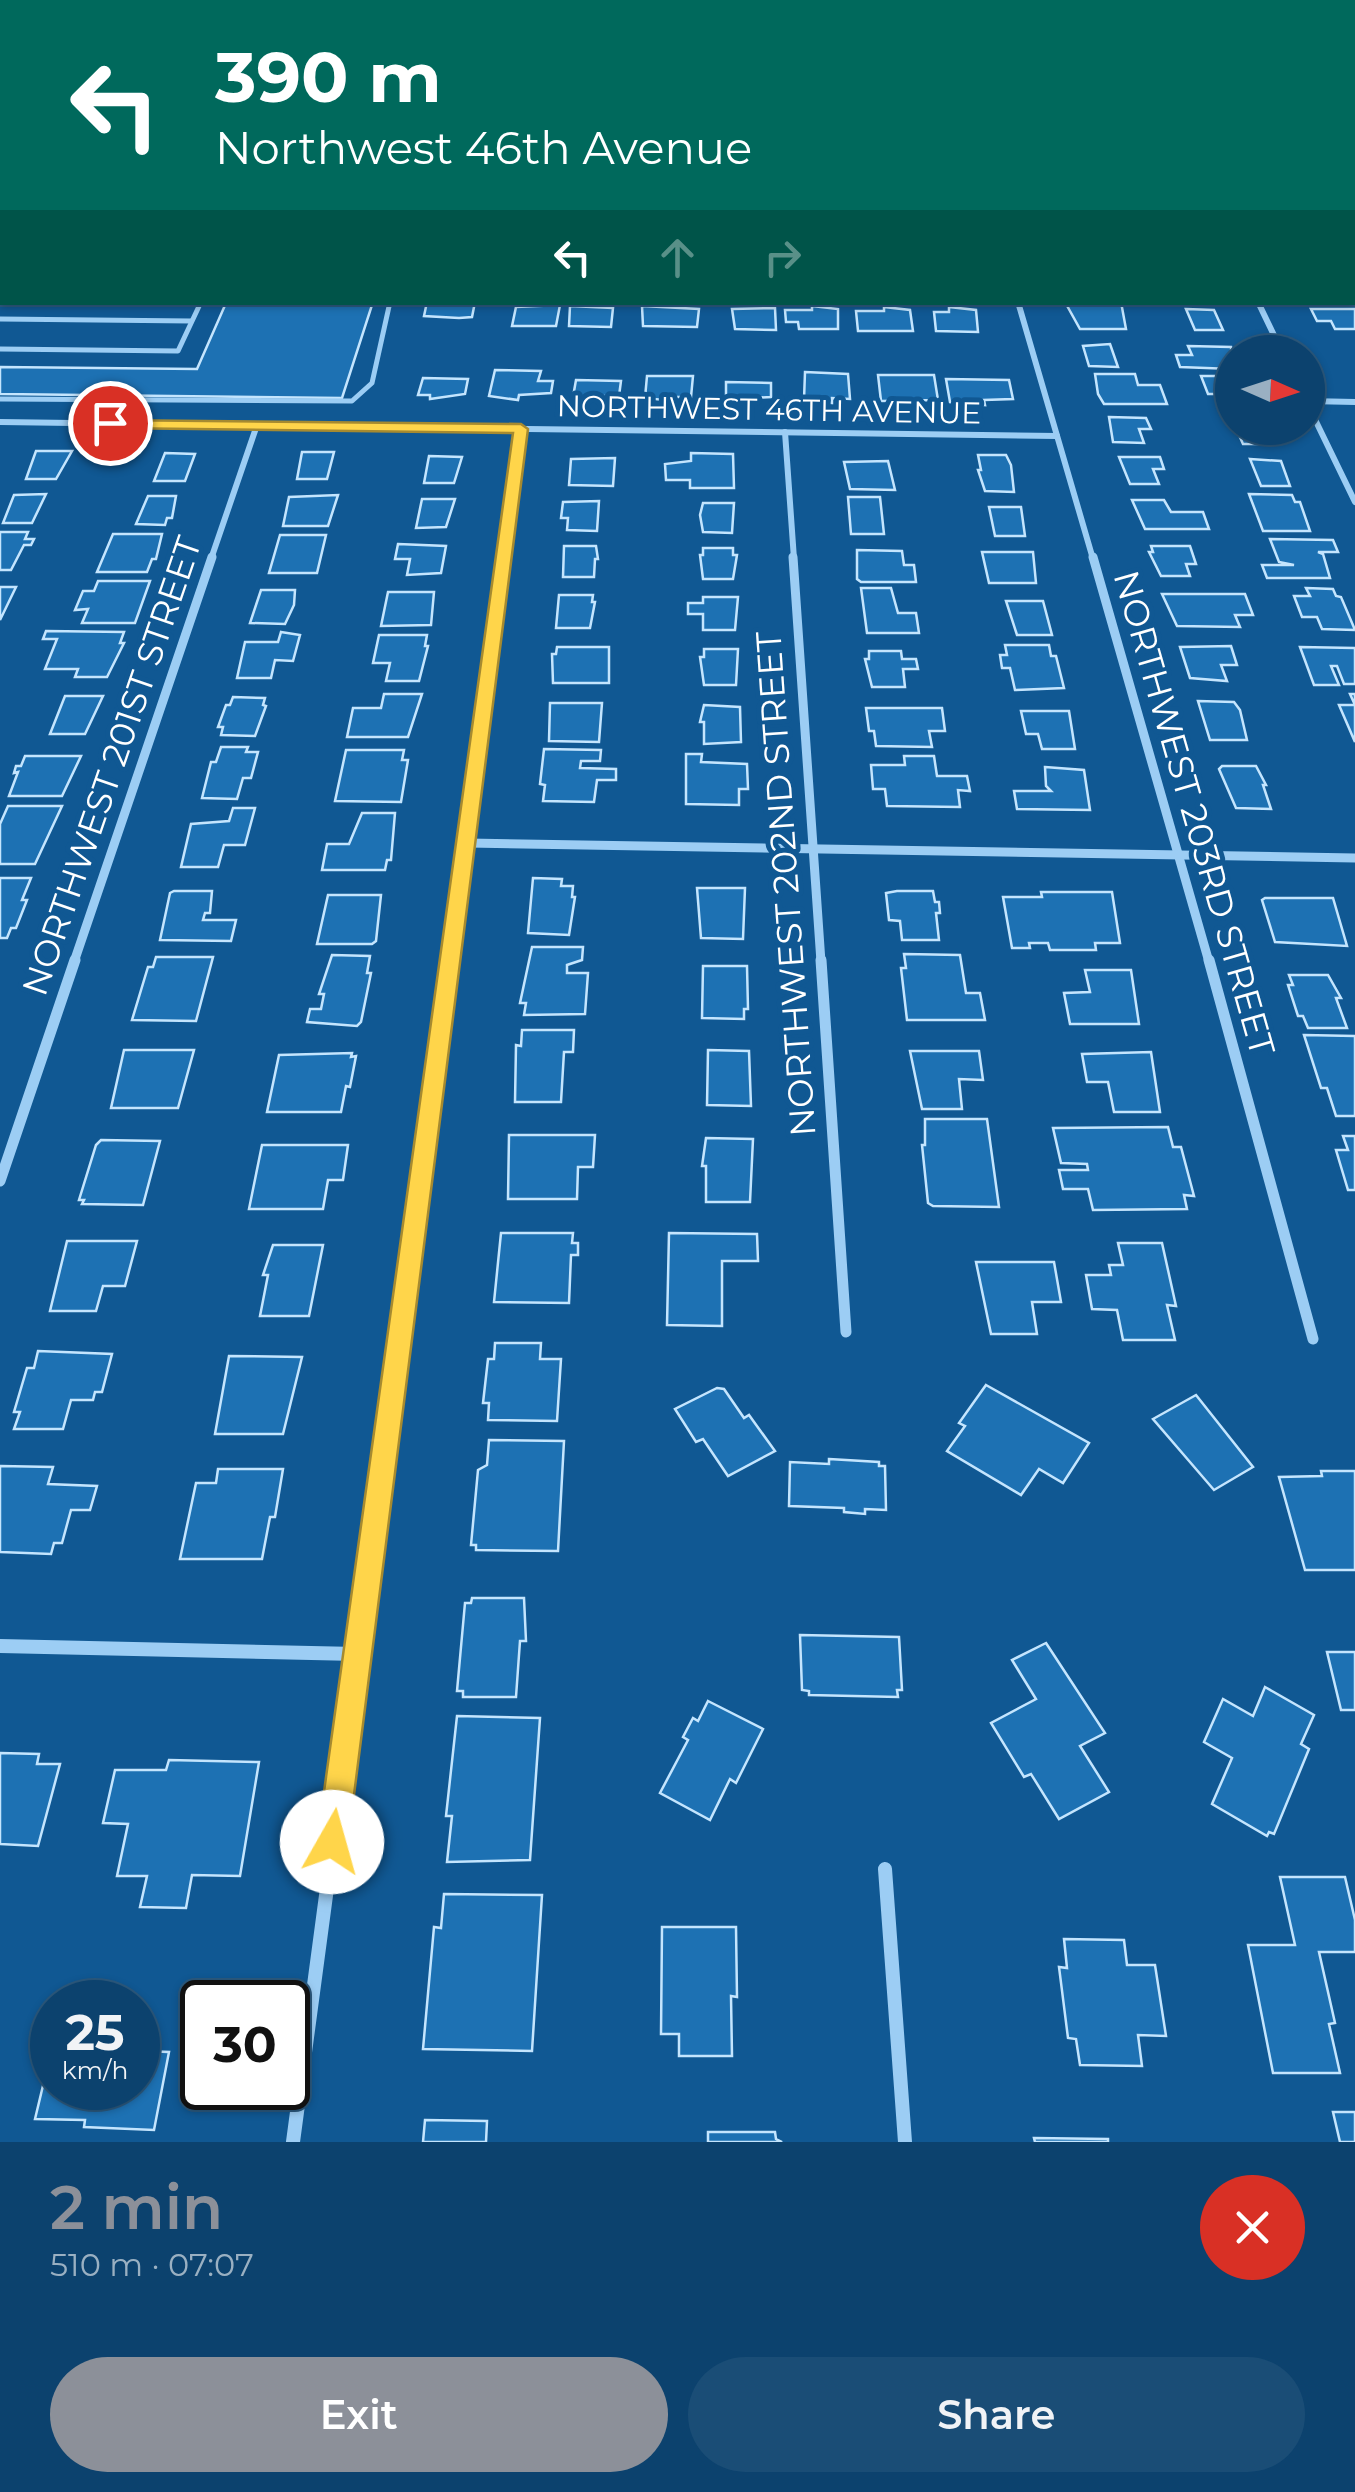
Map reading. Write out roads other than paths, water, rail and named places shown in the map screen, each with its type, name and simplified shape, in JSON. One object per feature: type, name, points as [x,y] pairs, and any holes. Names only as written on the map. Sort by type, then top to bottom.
[{"type":"street","name":"NORTHWEST 203RD STREET","points":[[1019,305],[1180,855],[1313,1339]]},
{"type":"street","points":[[1259,305],[1274,335]]},
{"type":"street","points":[[1325,403],[1355,402]]},
{"type":"street","name":"NORTHWEST 46TH AVENUE","points":[[0,422],[1057,436]]},
{"type":"street","name":"NORTHWEST 201ST STREET","points":[[0,1181],[258,425]]},
{"type":"street","points":[[292,2142],[521,429]]},
{"type":"street","name":"NORTHWEST 202ND STREET","points":[[785,432],[846,1332]]},
{"type":"street","points":[[1325,439],[1355,502]]},
{"type":"street","points":[[468,842],[1355,858]]},
{"type":"street","points":[[0,1646],[357,1654]]},
{"type":"street","points":[[885,1869],[905,2142]]},
{"type":"lane","points":[[0,349],[178,350],[200,305]]},
{"type":"lane","points":[[0,399],[352,402],[372,382],[389,305]]},
{"type":"lane","points":[[0,320],[191,321]]}]
